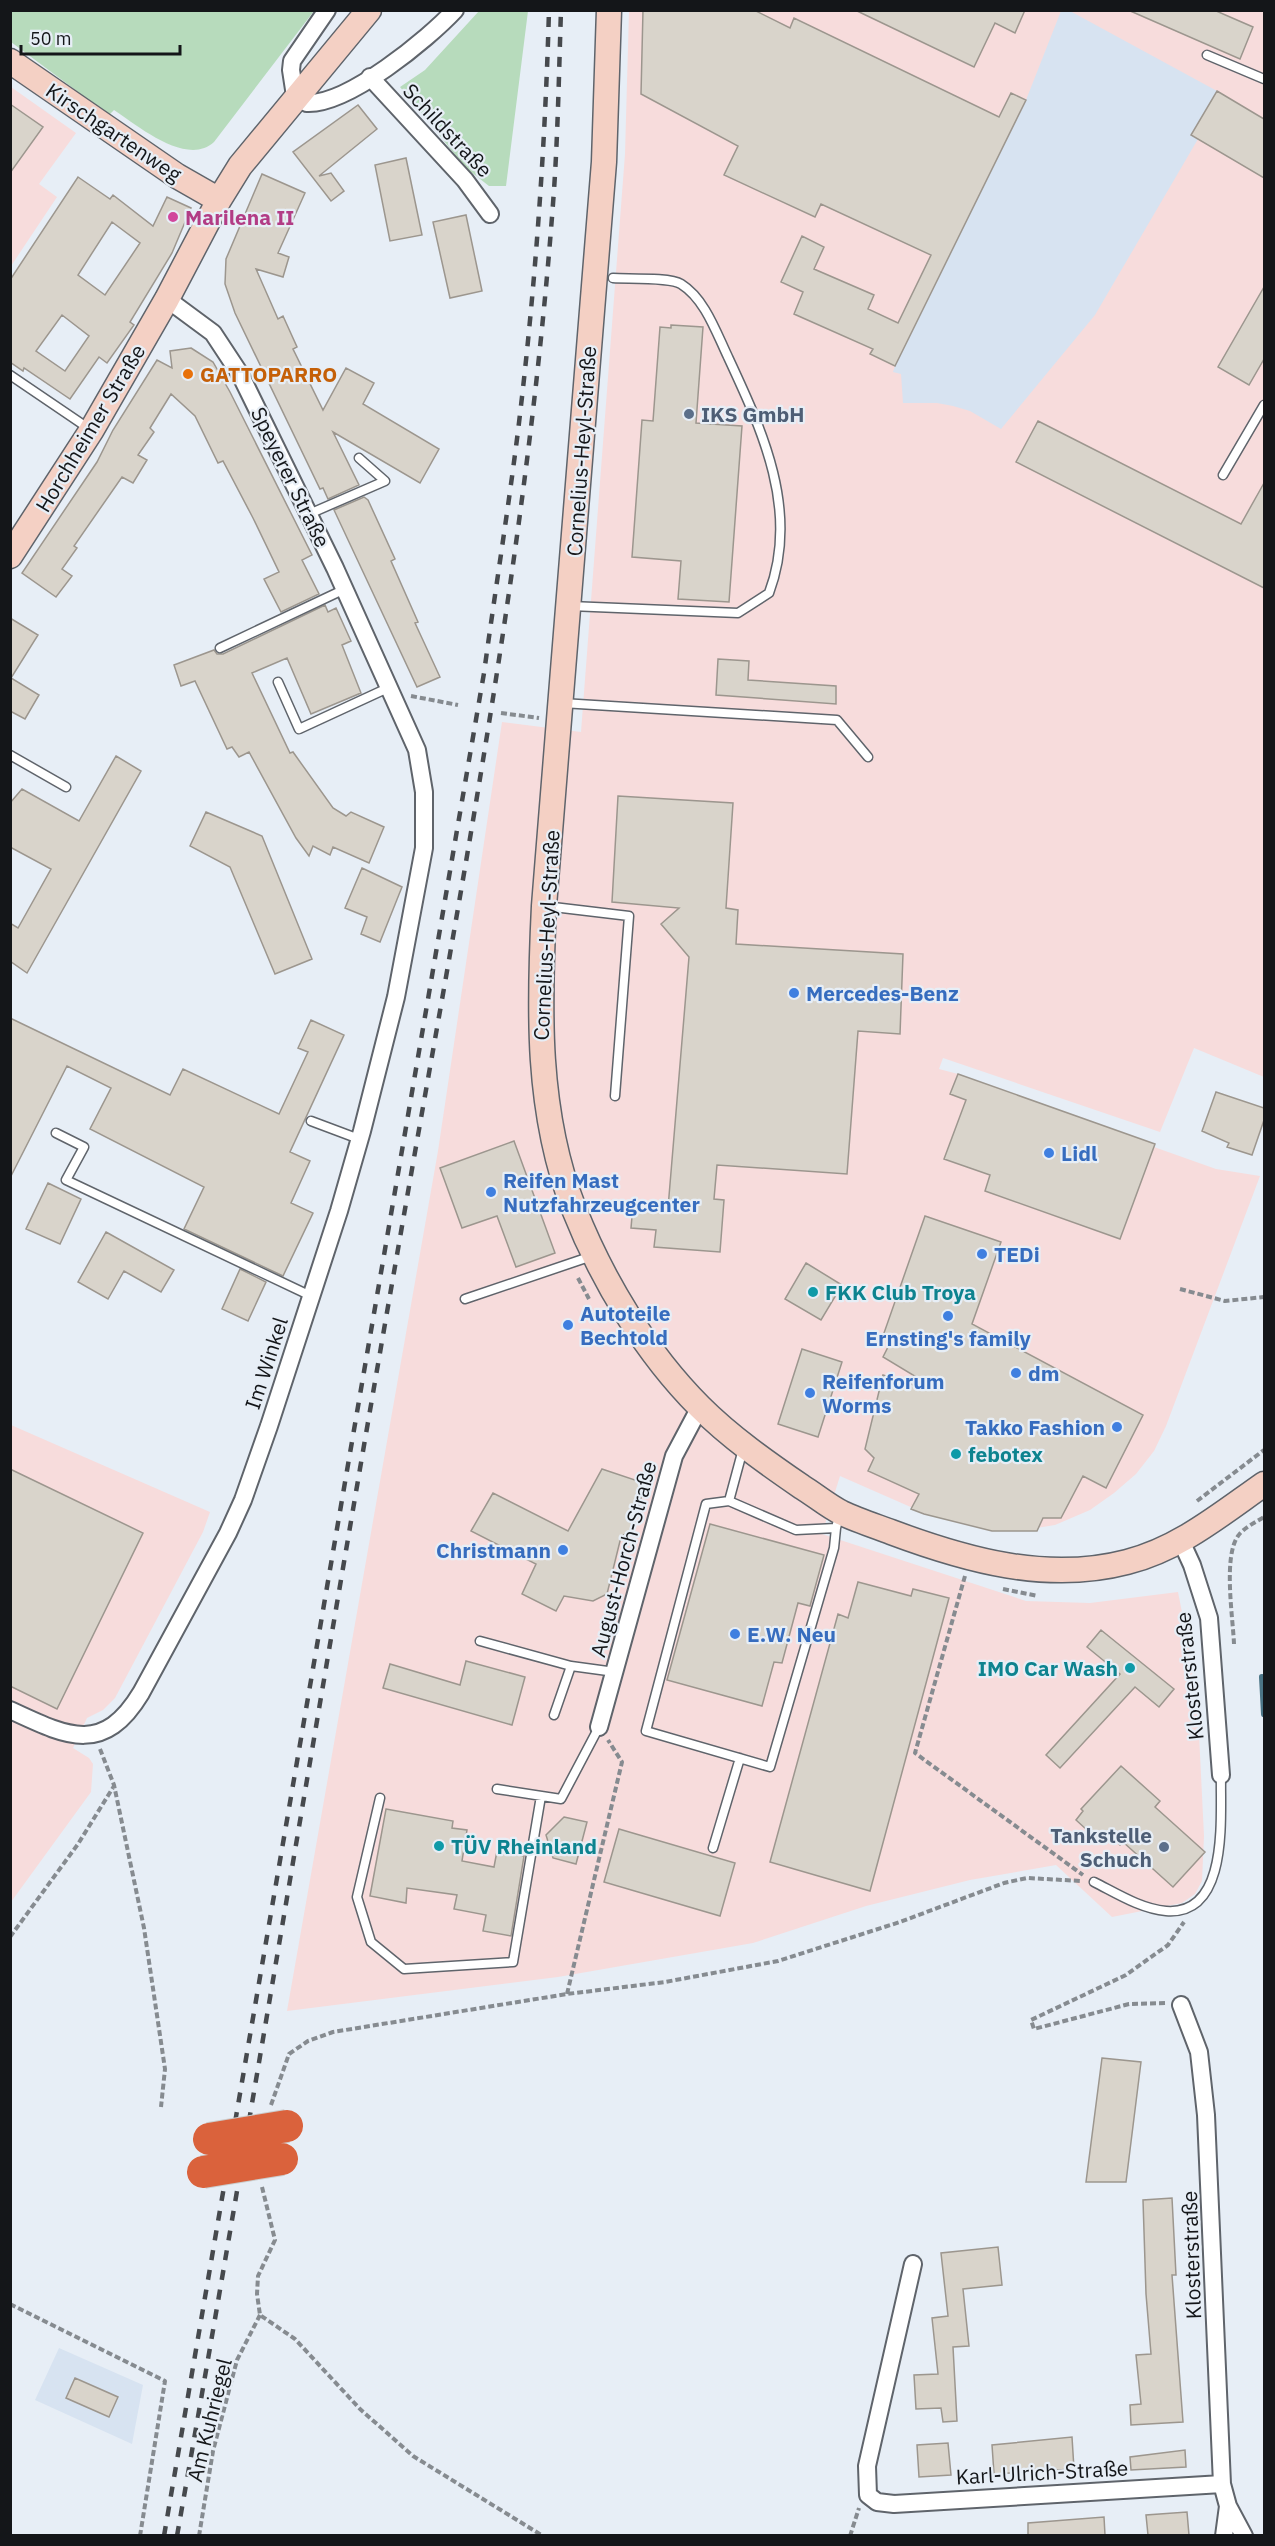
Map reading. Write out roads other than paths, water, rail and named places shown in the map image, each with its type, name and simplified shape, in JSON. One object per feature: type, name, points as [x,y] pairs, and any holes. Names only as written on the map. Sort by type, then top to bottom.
[{"type":"highway","points":[[209,2139],[279,2118]]},
{"type":"highway","points":[[203,2172],[272,2169]]},
{"type":"main road","points":[[167,299],[219,200],[240,166],[295,96],[369,10]]},
{"type":"main road","name":"Cornelius-Heyl-Straße","points":[[609,10],[604,162],[544,906],[540,1013],[542,1058],[562,1172],[574,1208],[595,1255],[643,1335],[700,1407],[838,1520],[970,1558],[1016,1567],[1071,1570],[1126,1562],[1181,1541],[1264,1484]]},
{"type":"main road","name":"Kirschgartenweg","points":[[10,61],[177,176],[219,200]]},
{"type":"main road","name":"Horchheimer Straße","points":[[10,556],[91,431],[167,299]]},
{"type":"street","points":[[327,10],[292,61],[295,96],[312,103],[335,97],[370,77],[421,43],[455,10]]},
{"type":"street","name":"Schildstraße","points":[[370,77],[465,180],[490,214]]},
{"type":"street","name":"Speyerer Straße","points":[[167,299],[200,322],[223,346],[257,406],[390,686],[417,750],[424,792],[424,838],[419,879]]},
{"type":"street","name":"Im Winkel","points":[[10,1710],[59,1732],[94,1734],[109,1730],[128,1714],[228,1533],[243,1500],[269,1426],[359,1139],[393,1007],[419,879]]},
{"type":"street","name":"August-Horch-Straße","points":[[599,1727],[674,1456],[700,1407]]},
{"type":"street","name":"Klosterstraße","points":[[1181,1541],[1192,1565],[1209,1618],[1221,1774]]},
{"type":"street","name":"Klosterstraße","points":[[1180,2006],[1199,2052],[1206,2115],[1221,2484],[1228,2506],[1244,2535]]},
{"type":"street","name":"Karl-Ulrich-Straße","points":[[913,2264],[867,2466],[868,2495],[877,2502],[894,2504],[1221,2484]]},
{"type":"street","name":"Klosterstraße","points":[[1224,2535],[1228,2506]]},
{"type":"lane","points":[[1207,55],[1264,79]]},
{"type":"lane","points":[[569,606],[738,613],[769,593],[777,562],[780,514],[776,475],[767,444],[712,324],[696,297],[679,282],[613,278]]},
{"type":"lane","points":[[10,375],[91,431]]},
{"type":"lane","points":[[1223,475],[1264,405]]},
{"type":"lane","points":[[309,514],[385,481],[359,458]]},
{"type":"lane","points":[[220,648],[345,589]]},
{"type":"lane","points":[[278,682],[299,729],[390,686]]},
{"type":"lane","points":[[562,703],[837,720],[868,757]]},
{"type":"lane","points":[[10,755],[66,787]]},
{"type":"lane","points":[[544,906],[629,915],[615,1096]]},
{"type":"lane","points":[[311,1121],[359,1139]]},
{"type":"lane","points":[[56,1133],[84,1147],[66,1180],[311,1296]]},
{"type":"lane","points":[[465,1299],[595,1255]]},
{"type":"lane","points":[[729,1501],[745,1445]]},
{"type":"lane","points":[[729,1501],[796,1530],[838,1520],[834,1548],[770,1767],[646,1731],[706,1504],[729,1501]]},
{"type":"lane","points":[[480,1641],[571,1666],[616,1672]]},
{"type":"lane","points":[[554,1715],[571,1666]]},
{"type":"lane","points":[[497,1789],[561,1799],[599,1727]]},
{"type":"lane","points":[[713,1848],[740,1758]]},
{"type":"lane","points":[[1094,1882],[1147,1907],[1165,1911],[1184,1910],[1197,1904],[1211,1882],[1216,1864],[1221,1774]]},
{"type":"lane","points":[[380,1798],[357,1897],[371,1942],[404,1969],[513,1962],[541,1796]]},
{"type":"waterway","points":[[1262,1677],[1264,1714]]},
{"type":"railway","points":[[164,2536],[484,673],[524,378],[542,168],[549,10]]},
{"type":"railway","points":[[177,2536],[491,713],[528,452],[543,321],[554,190],[561,10]]},
{"type":"place","name":"Marilena II","points":[[173,217]]},
{"type":"place","name":"GATTOPARRO","points":[[188,374]]},
{"type":"place","name":"IKS GmbH","points":[[689,414]]},
{"type":"place","name":"Mercedes-Benz","points":[[794,993]]},
{"type":"place","name":"Lidl","points":[[1049,1153]]},
{"type":"place","name":"Reifen Mast Nutzfahrzeugcenter","points":[[491,1192]]},
{"type":"place","name":"TEDi","points":[[982,1254]]},
{"type":"place","name":"FKK Club Troya","points":[[813,1292]]},
{"type":"place","name":"Ernsting's family","points":[[948,1316]]},
{"type":"place","name":"Autoteile Bechtold","points":[[568,1325]]},
{"type":"place","name":"dm","points":[[1016,1373]]},
{"type":"place","name":"Reifenforum Worms","points":[[810,1393]]},
{"type":"place","name":"Takko Fashion","points":[[1117,1427]]},
{"type":"place","name":"febotex","points":[[956,1454]]},
{"type":"place","name":"Christmann","points":[[563,1550]]},
{"type":"place","name":"E.W. Neu","points":[[735,1634]]},
{"type":"place","name":"IMO Car Wash","points":[[1130,1668]]},
{"type":"place","name":"TÜV Rheinland","points":[[439,1846]]},
{"type":"place","name":"Tankstelle Schuch","points":[[1164,1847]]}]
